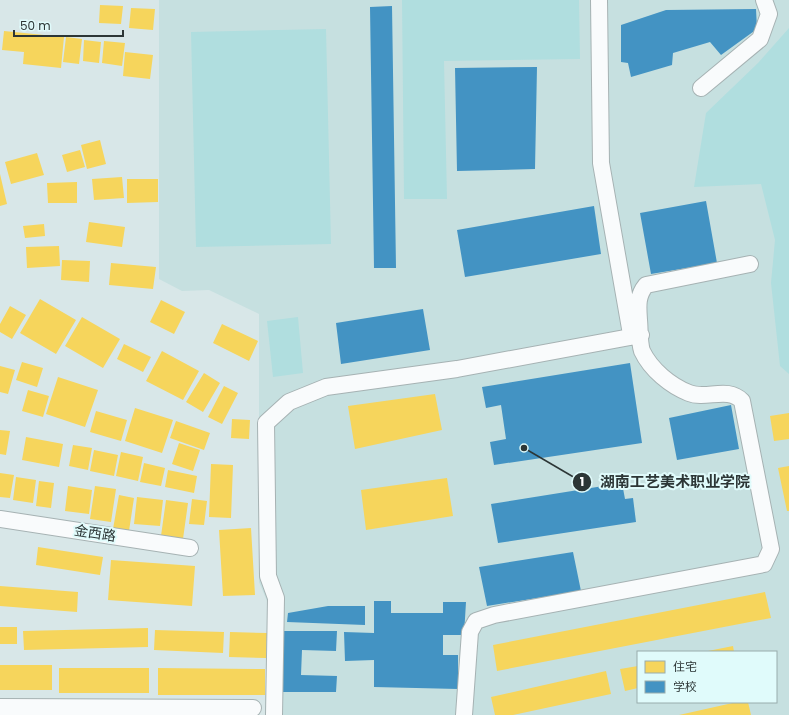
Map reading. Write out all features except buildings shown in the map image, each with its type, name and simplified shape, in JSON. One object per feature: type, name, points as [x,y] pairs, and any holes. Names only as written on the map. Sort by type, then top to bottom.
[{"type":"street","points":[[464,715],[470,632],[476,621],[494,615],[764,564],[771,549],[742,401],[738,396],[725,393],[691,394],[672,384],[655,370],[642,350],[636,336],[602,163],[599,0]]},
{"type":"street","points":[[701,88],[760,39],[769,14],[764,0]]},
{"type":"street","points":[[636,336],[640,293],[646,285],[750,264]]},
{"type":"street","points":[[274,715],[276,598],[268,576],[266,423],[289,402],[326,387],[456,369],[636,336]]},
{"type":"street","name":"金西路","points":[[0,520],[190,548]]},
{"type":"street","points":[[0,707],[253,708]]},
{"type":"shaded area","points":[[159,0],[789,0],[789,715],[265,715],[269,606],[259,582],[259,314],[209,290],[182,291],[159,279]]},
{"type":"shaded area","points":[[402,0],[579,0],[580,59],[444,61],[447,199],[404,199]]},
{"type":"shaded area","points":[[789,28],[789,374],[780,366],[771,283],[775,240],[761,184],[694,187],[706,113],[758,63]]},
{"type":"shaded area","points":[[326,29],[331,244],[196,247],[191,32]]},
{"type":"shaded area","points":[[298,317],[303,373],[273,377],[267,321]]},
{"type":"place","name":"湖南工艺美术职业学院","points":[[524,448]]}]
